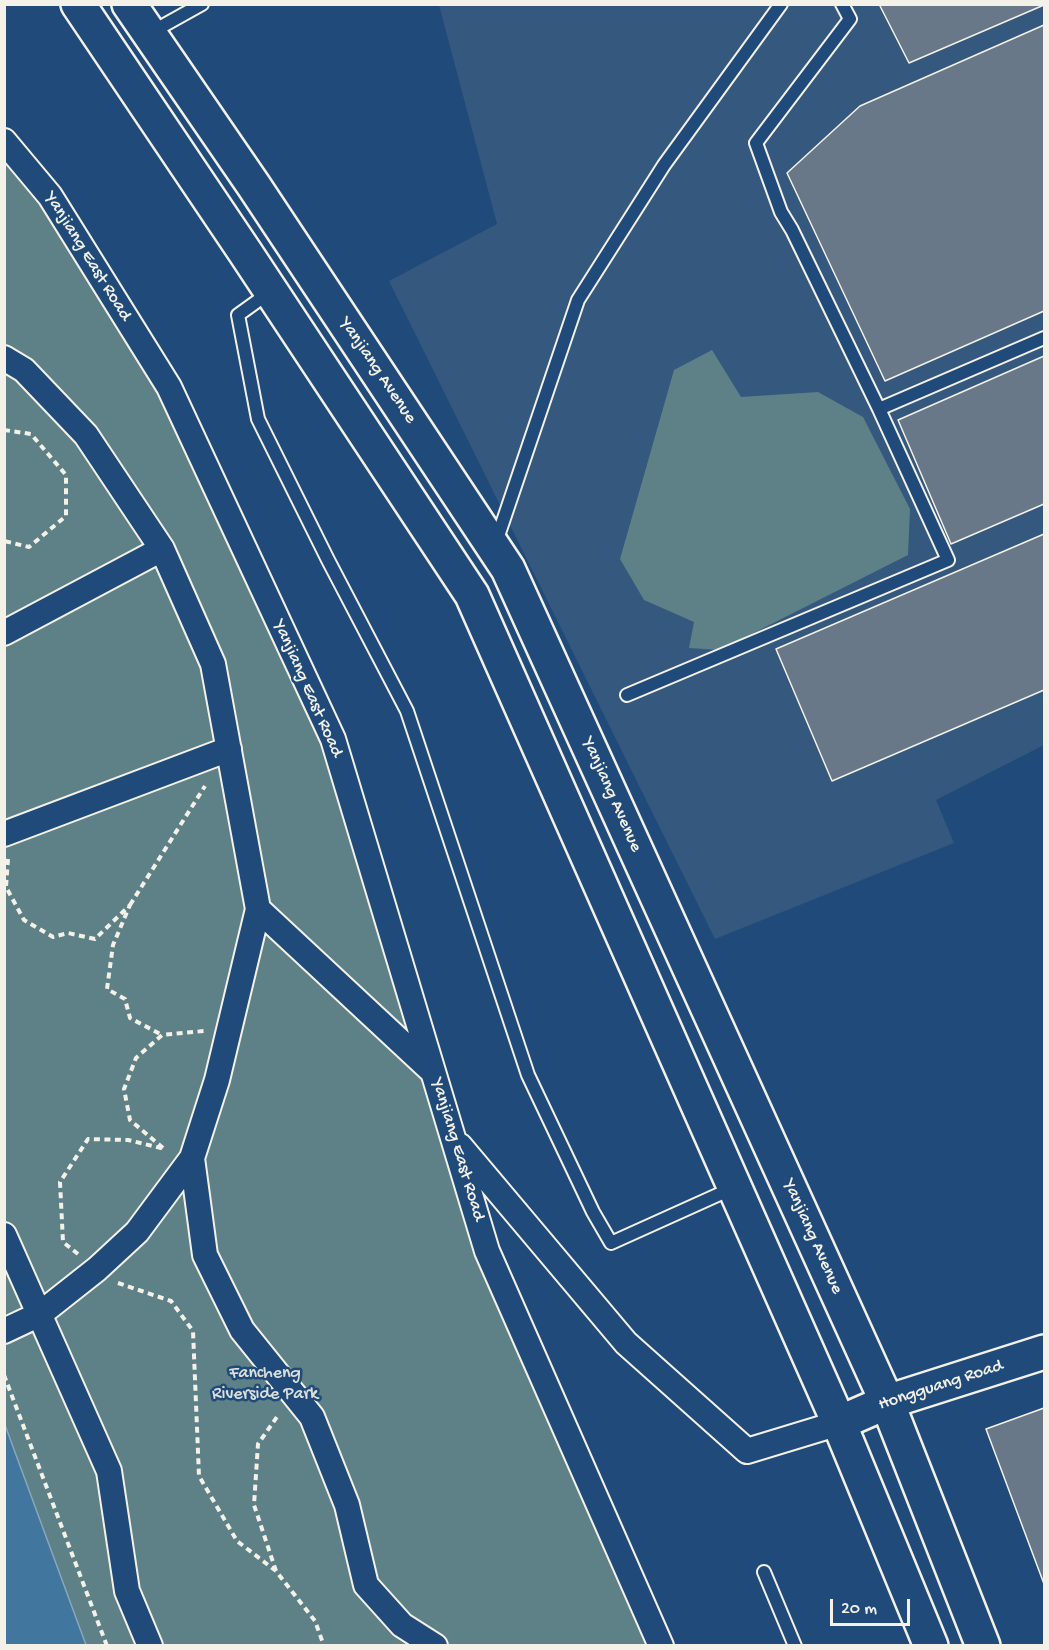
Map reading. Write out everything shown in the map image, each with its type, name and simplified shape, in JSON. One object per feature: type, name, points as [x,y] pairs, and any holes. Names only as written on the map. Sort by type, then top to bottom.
[{"type":"main road","points":[[78,4],[471,595],[839,1423],[931,1646]]},
{"type":"main road","name":"Yanjiang Avenue","points":[[129,4],[254,186],[508,569],[887,1402],[983,1646]]},
{"type":"main road","name":"Hongguang Road","points":[[839,1423],[887,1402],[1044,1352]]},
{"type":"street","name":"Yanjiang East Road","points":[[4,141],[50,196],[169,387],[333,738],[487,1251],[661,1646]]},
{"type":"street","points":[[4,358],[24,370],[87,435],[162,549],[213,664],[258,909],[217,1080],[192,1158],[137,1233],[97,1269],[40,1314],[4,1331]]},
{"type":"street","points":[[4,633],[162,549]]},
{"type":"street","points":[[7,833],[229,749]]},
{"type":"street","points":[[258,909],[434,1072]]},
{"type":"street","points":[[453,1139],[626,1343],[747,1451],[839,1423]]},
{"type":"street","points":[[192,1158],[205,1255],[242,1330],[312,1417],[347,1505],[366,1585],[402,1625],[435,1646]]},
{"type":"street","points":[[4,1235],[109,1471],[127,1591],[150,1646]]},
{"type":"lane","points":[[149,34],[202,4]]},
{"type":"lane","points":[[494,547],[578,300],[664,165],[781,4]]},
{"type":"lane","points":[[627,695],[948,560],[879,409],[792,230],[781,212],[756,143],[850,19],[842,4]]},
{"type":"lane","points":[[271,291],[238,315],[258,419],[406,711],[528,1075],[593,1212],[611,1243],[734,1187]]},
{"type":"lane","points":[[879,409],[1044,338]]},
{"type":"lane","points":[[764,1572],[795,1646]]},
{"type":"path","points":[[4,430],[31,434],[66,475],[66,516],[29,547],[4,541]]},
{"type":"path","points":[[229,749],[130,905],[113,945],[107,989],[125,999],[130,1018],[162,1035],[229,1028]]},
{"type":"path","points":[[7,833],[5,888],[24,920],[53,937],[68,933],[95,939],[130,905]]},
{"type":"path","points":[[162,1035],[136,1058],[124,1089],[130,1120],[165,1149]]},
{"type":"path","points":[[192,1158],[128,1140],[88,1139],[60,1182],[63,1242],[112,1281],[171,1301],[193,1330],[198,1476],[237,1541],[276,1571],[315,1621],[324,1646]]},
{"type":"path","points":[[4,1375],[107,1646]]},
{"type":"path","points":[[276,1571],[254,1505],[258,1444],[293,1394]]},
{"type":"shaded area","points":[[439,5],[1044,5],[1044,745],[936,800],[954,843],[715,939],[389,281],[497,224]]},
{"type":"shaded area","points":[[5,1425],[86,1645],[5,1645]]},
{"type":"green space","name":"Fancheng Riverside Park","points":[[5,141],[169,387],[333,739],[487,1251],[661,1645],[86,1645],[5,1425]]},
{"type":"green space","points":[[712,350],[741,397],[818,392],[863,417],[910,509],[908,555],[720,650],[689,648],[694,622],[644,600],[620,559],[674,370]]},
{"type":"building","points":[[879,4],[1044,4],[1044,5],[909,63]]},
{"type":"building","points":[[1044,25],[1044,311],[885,381],[787,173],[860,106]]},
{"type":"building","points":[[1044,356],[1044,504],[951,544],[898,420]]},
{"type":"building","points":[[1044,534],[1044,690],[832,781],[776,649]]},
{"type":"building","points":[[1044,1408],[1044,1584],[986,1429]]}]
